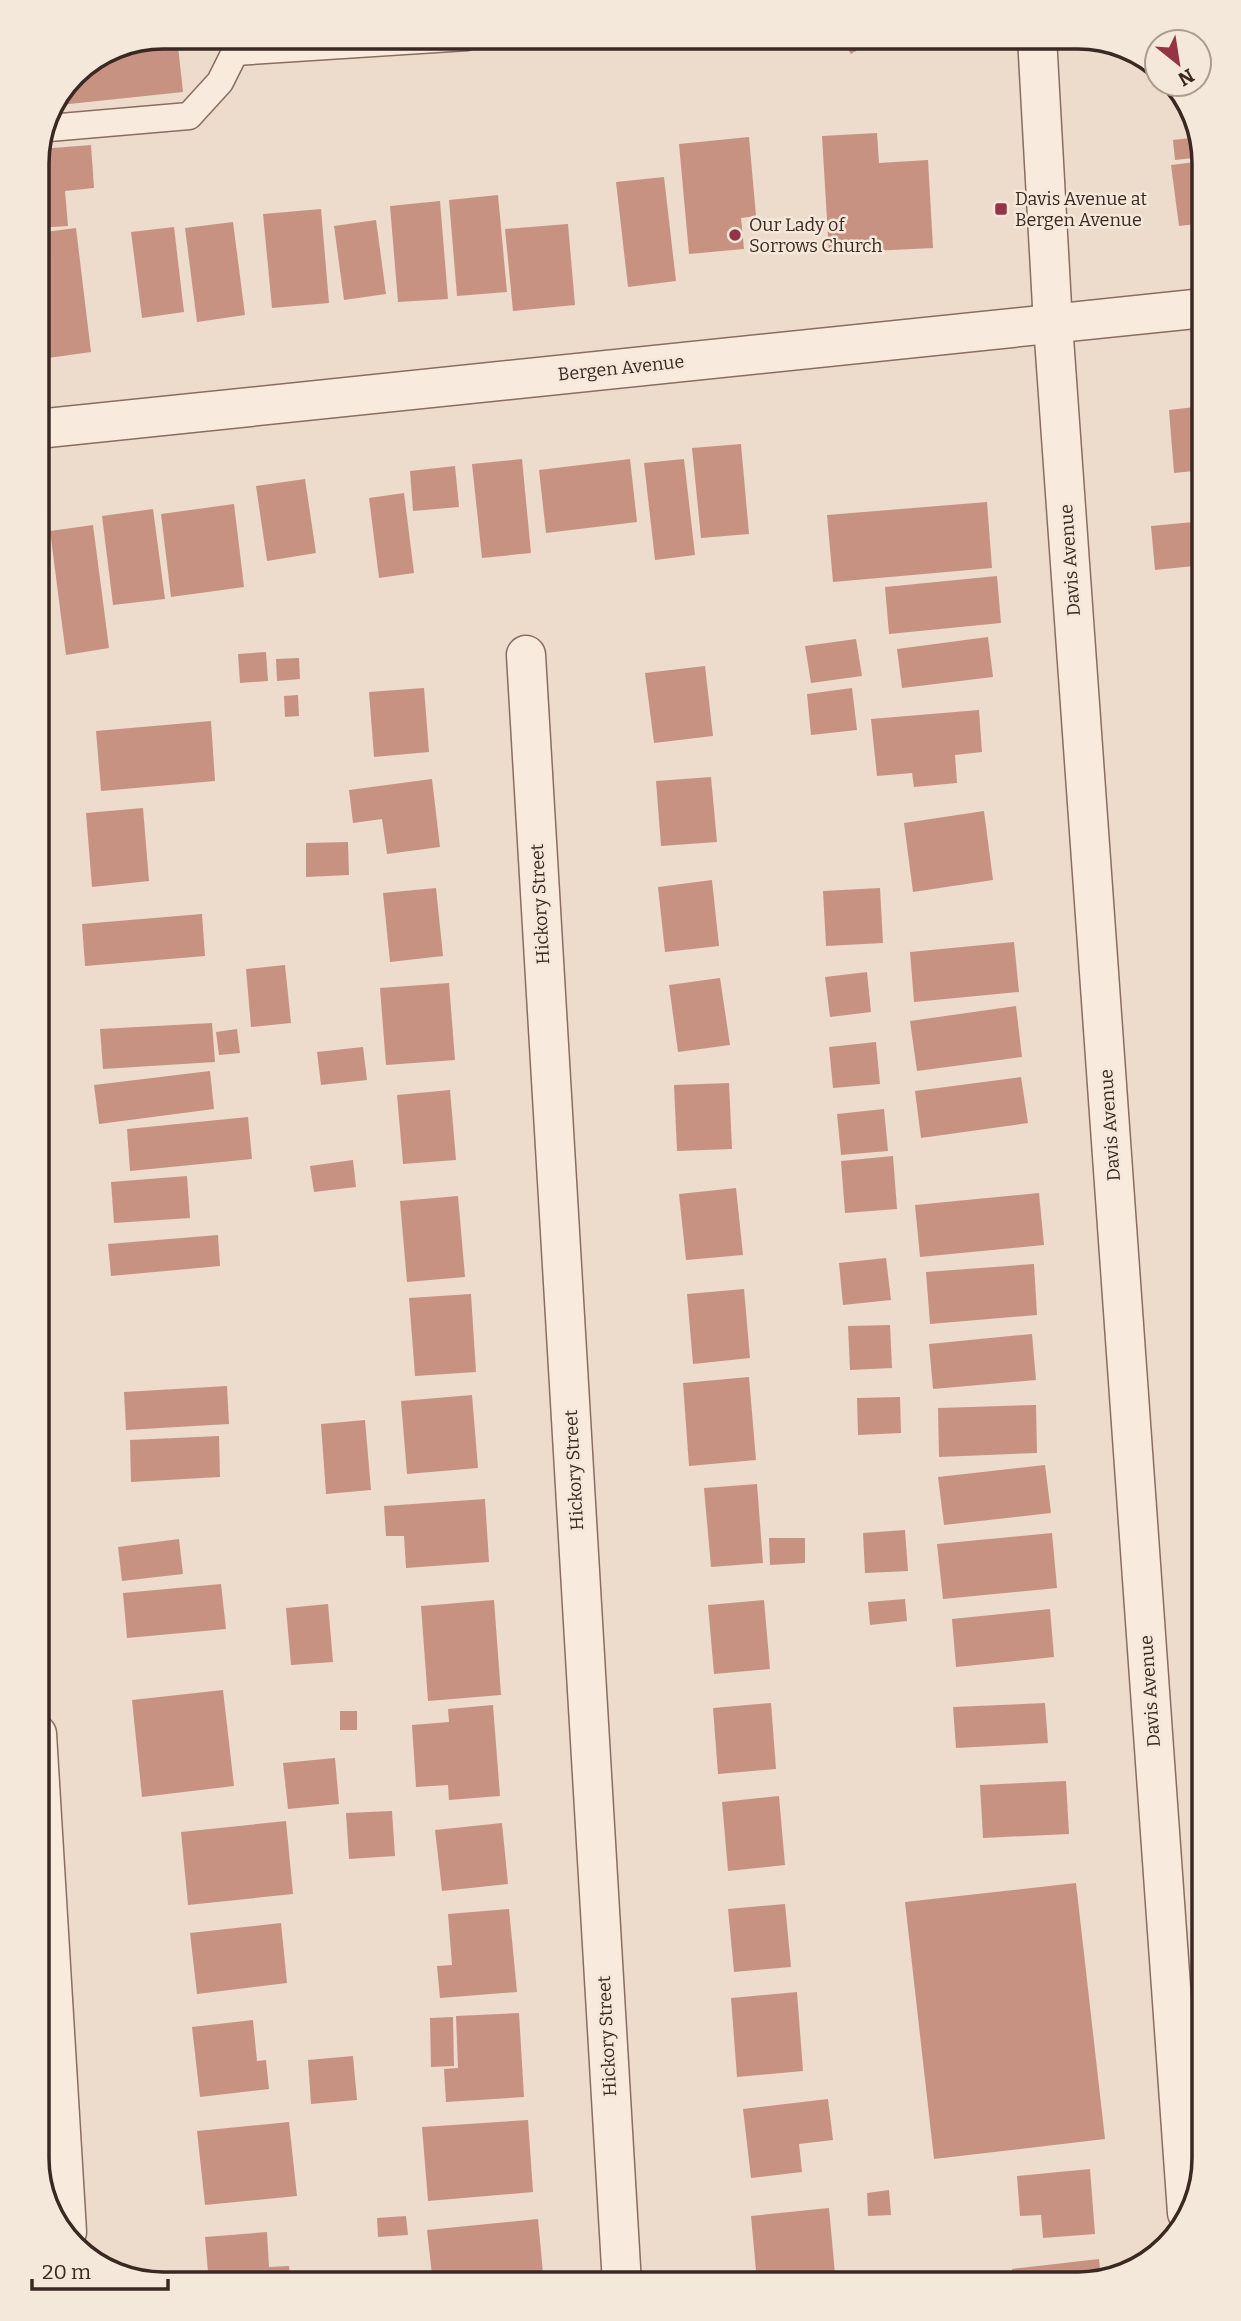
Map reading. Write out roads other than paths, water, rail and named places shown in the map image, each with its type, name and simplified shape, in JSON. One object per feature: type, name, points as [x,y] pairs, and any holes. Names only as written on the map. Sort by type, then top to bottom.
[{"type":"street","name":"Davis Avenue","points":[[1038,49],[1053,324],[1186,2195]]},
{"type":"street","name":"Bergen Avenue","points":[[49,428],[1192,309]]},
{"type":"street","name":"Hickory Street","points":[[526,655],[621,2272]]},
{"type":"street","points":[[49,1927],[67,2219]]},
{"type":"lane","points":[[56,127],[189,116],[220,82],[230,49]]},
{"type":"place","name":"Davis Avenue at Bergen Avenue","points":[[1001,209]]},
{"type":"place","name":"Our Lady of Sorrows Church","points":[[735,235]]}]
